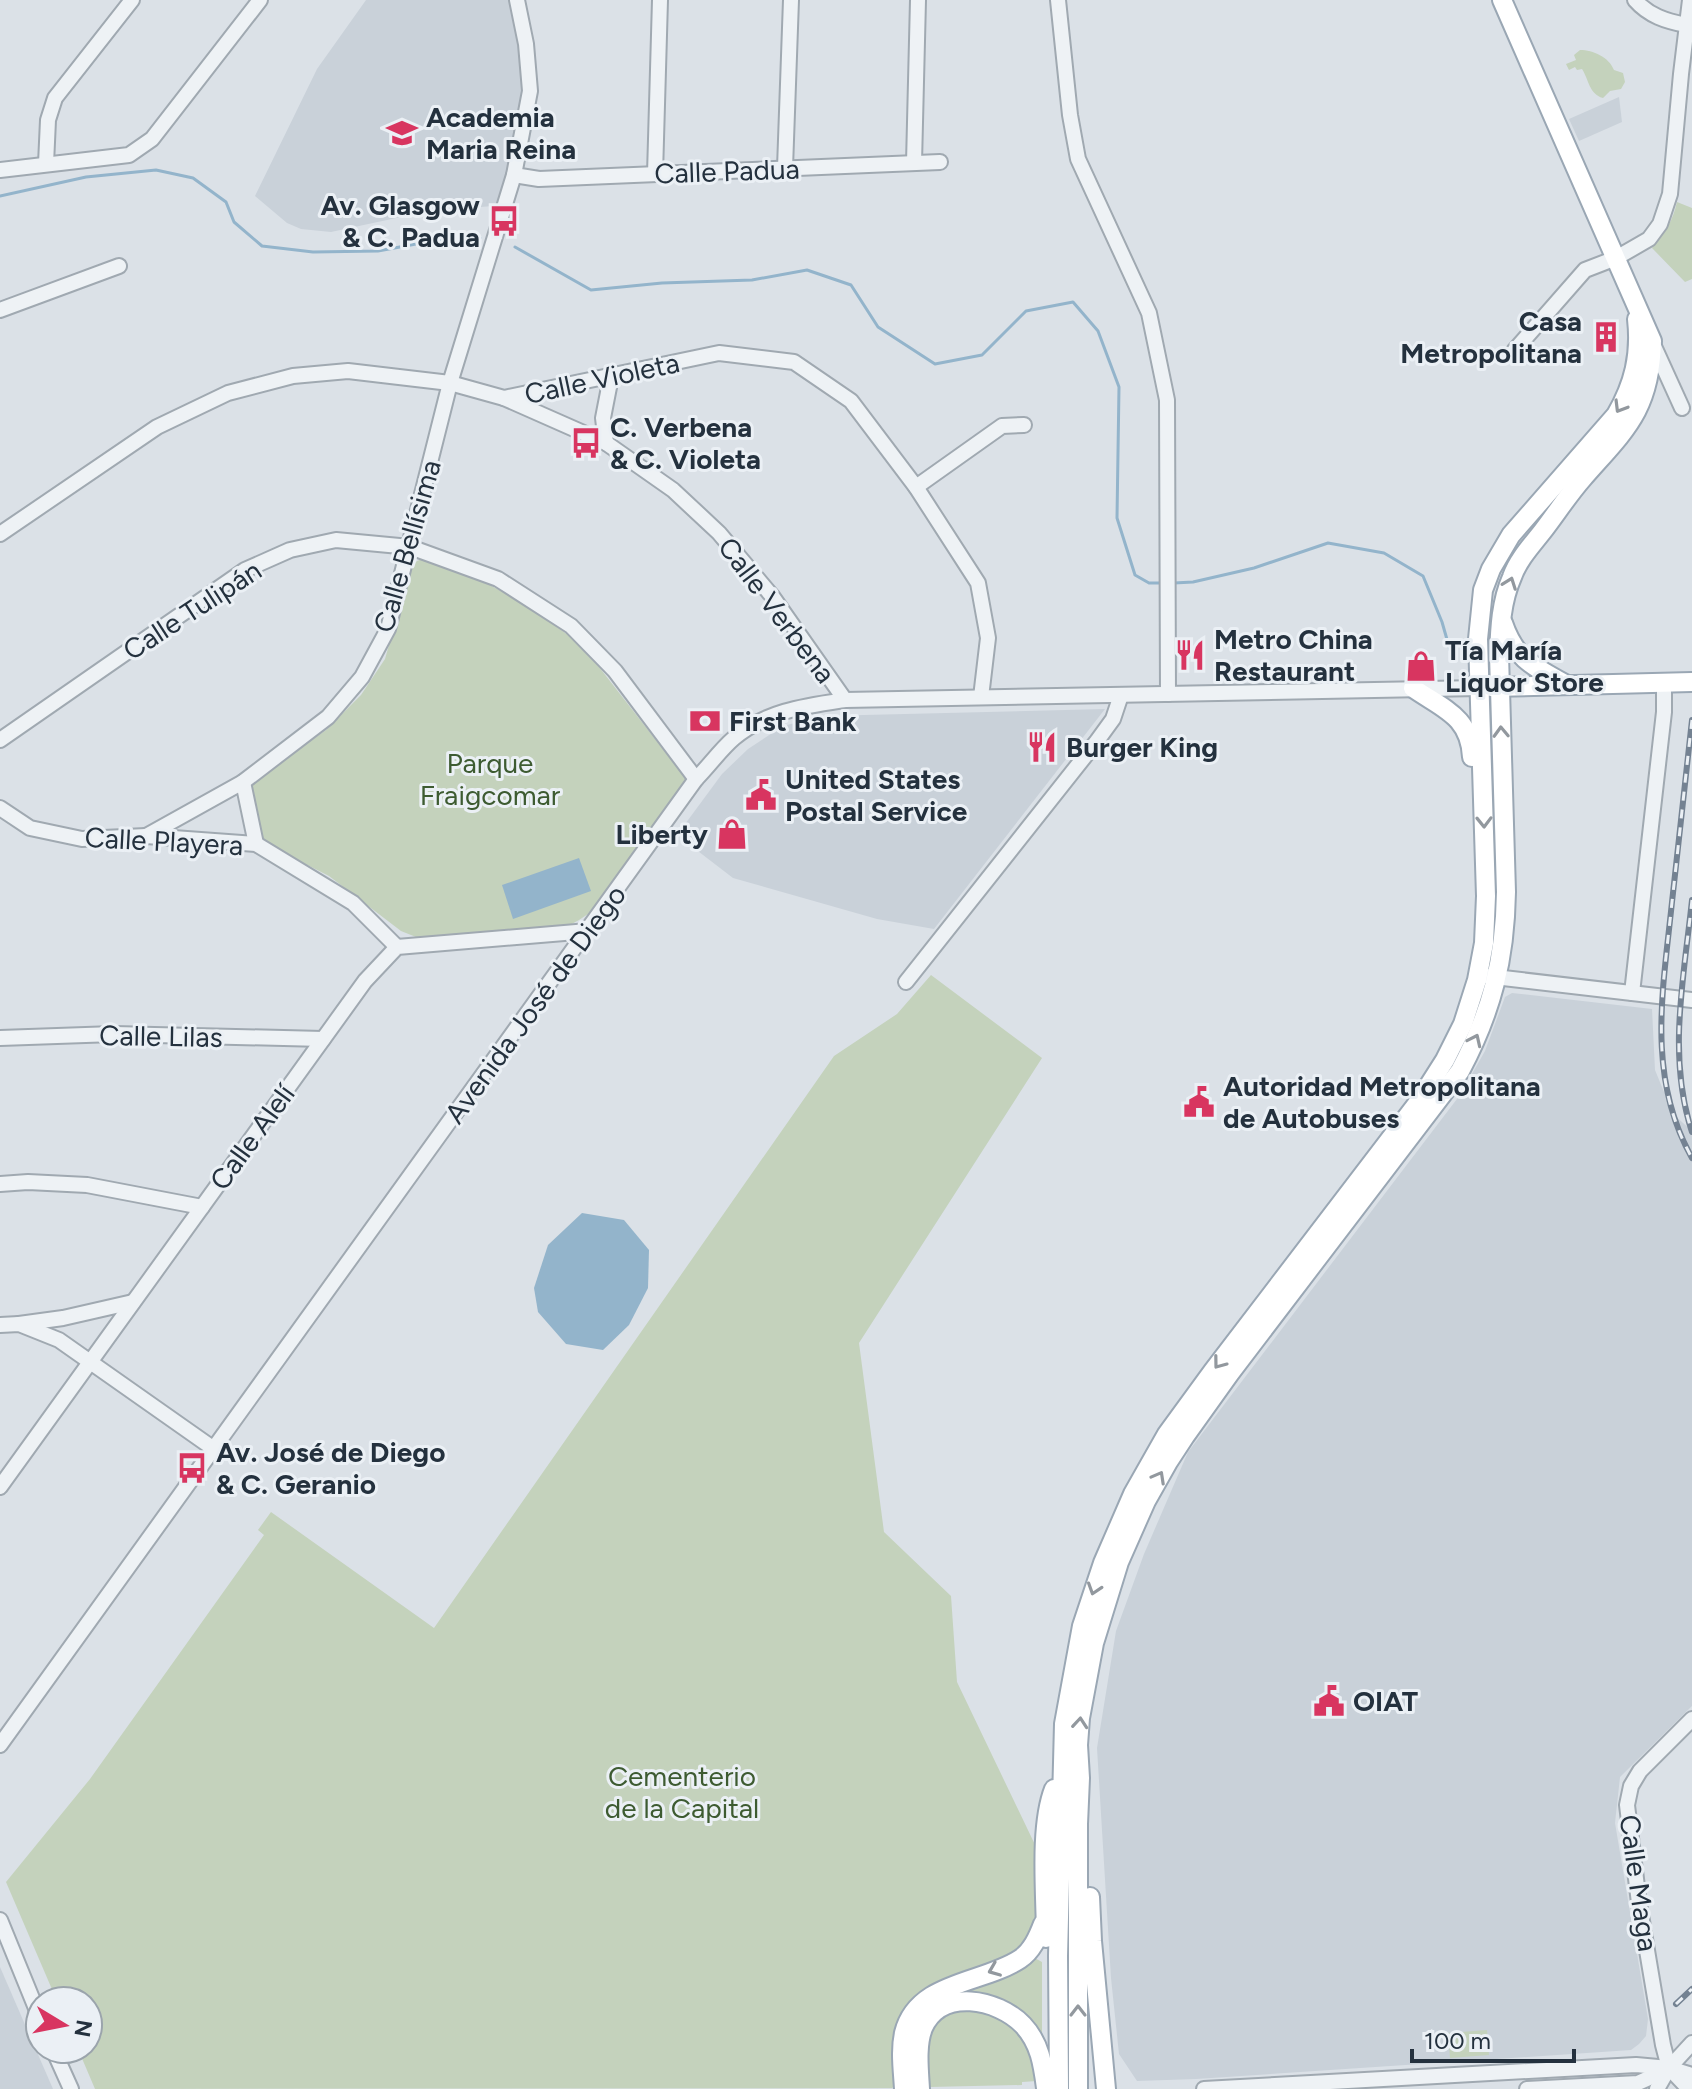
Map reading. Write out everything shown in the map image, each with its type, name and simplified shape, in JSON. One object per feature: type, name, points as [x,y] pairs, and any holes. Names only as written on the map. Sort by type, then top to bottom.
[{"type":"main road","points":[[1106,2089],[1078,1745],[1094,1643],[1119,1562],[1146,1501],[1168,1462],[1230,1373],[1460,1071],[1484,1022],[1498,977],[1505,929],[1500,687],[1501,617],[1506,595],[1518,563],[1632,420],[1647,386],[1652,341],[1502,0]]},
{"type":"main road","points":[[1050,2089],[1057,1984],[1064,1724],[1082,1626],[1103,1563],[1151,1461],[1196,1394],[1417,1104],[1463,1024],[1478,975],[1486,923],[1478,639],[1483,590],[1511,535],[1601,434],[1628,394],[1639,351],[1636,305]]},
{"type":"main road","points":[[1501,617],[1519,655],[1567,685]]},
{"type":"main road","name":"Avenida José de Diego","points":[[1479,688],[1692,682]]},
{"type":"main road","points":[[1413,688],[1454,714],[1466,729],[1483,787]]},
{"type":"main road","points":[[1050,2089],[1046,1834],[1049,1802],[1061,1769]]},
{"type":"main road","points":[[1078,2089],[1080,1778]]},
{"type":"main road","points":[[904,2089],[904,2036],[912,2014],[940,1991],[1022,1958],[1036,1942],[1046,1917]]},
{"type":"main road","points":[[920,2089],[921,2035],[925,2024],[940,2008],[970,2001],[1009,2013],[1025,2027],[1036,2044],[1050,2089]]},
{"type":"street","points":[[46,164],[48,120],[55,98],[132,0]]},
{"type":"street","points":[[0,170],[129,155],[152,139],[260,0]]},
{"type":"street","name":"Calle Bellísima","points":[[146,836],[243,782],[328,717],[362,677],[388,629],[450,383],[514,175],[530,91],[526,44],[517,0]]},
{"type":"street","points":[[655,174],[660,0]]},
{"type":"street","points":[[785,168],[791,0]]},
{"type":"street","points":[[914,163],[918,0]]},
{"type":"street","points":[[1058,0],[1070,115],[1078,159],[1149,313],[1167,400],[1168,694]]},
{"type":"street","points":[[1635,0],[1654,16],[1686,25]]},
{"type":"street","points":[[1514,351],[1585,270],[1616,258],[1649,239],[1660,224],[1667,206],[1690,0]]},
{"type":"street","name":"Calle Padua","points":[[514,175],[539,179],[940,162]]},
{"type":"street","points":[[0,310],[119,266]]},
{"type":"street","points":[[1652,341],[1682,408]]},
{"type":"street","name":"Calle Violeta","points":[[0,534],[157,427],[228,393],[293,376],[348,371],[450,383],[504,398],[719,353],[794,362],[851,401],[916,487],[978,583],[988,638],[981,697]]},
{"type":"street","points":[[606,443],[603,418],[611,377]]},
{"type":"street","name":"Calle Verbena","points":[[504,398],[606,443],[673,490],[719,533],[772,596],[845,700]]},
{"type":"street","points":[[916,487],[1002,426],[1024,425]]},
{"type":"street","name":"Calle Tulipán","points":[[0,740],[245,570],[290,550],[336,540],[410,547],[498,579],[571,626],[615,671],[696,779]]},
{"type":"street","points":[[1632,993],[1664,712],[1664,682]]},
{"type":"street","name":"Avenida José de Diego","points":[[0,1745],[696,779],[735,738],[769,716],[798,707],[845,700],[1479,688]]},
{"type":"street","points":[[906,982],[1097,741],[1113,719],[1121,695]]},
{"type":"street","points":[[243,782],[256,844]]},
{"type":"street","name":"Calle Playera","points":[[0,808],[30,828],[82,839],[146,836],[256,844],[353,903],[397,947]]},
{"type":"street","points":[[397,947],[588,931]]},
{"type":"street","name":"Calle Alelí","points":[[0,1487],[365,981],[397,947]]},
{"type":"street","points":[[1478,975],[1692,1000]]},
{"type":"street","name":"Calle Lilas","points":[[0,1038],[114,1034],[323,1039]]},
{"type":"street","points":[[0,1184],[87,1185],[202,1207]]},
{"type":"street","points":[[0,1325],[63,1318],[133,1302]]},
{"type":"street","points":[[19,1324],[59,1340],[214,1449]]},
{"type":"street","name":"Calle Maga","points":[[1669,2068],[1639,1903],[1627,1805],[1631,1786],[1640,1771],[1692,1719]]},
{"type":"street","points":[[0,1920],[27,1985]]},
{"type":"street","points":[[1657,2089],[1669,2068],[1692,2043]]},
{"type":"street","points":[[60,2065],[71,2089]]},
{"type":"street","points":[[1204,2089],[1374,2084],[1636,2065],[1669,2068],[1692,2075]]},
{"type":"street","points":[[1527,2089],[1638,2083],[1669,2068]]},
{"type":"street","points":[[1669,2068],[1689,2089]]},
{"type":"shaded area","name":"Academia Maria Reina","points":[[366,0],[514,0],[527,92],[503,202],[493,206],[429,211],[331,232],[301,229],[287,223],[255,196],[317,69]]},
{"type":"shaded area","points":[[1619,97],[1622,122],[1579,141],[1569,119]]},
{"type":"shaded area","points":[[1105,709],[934,929],[877,919],[733,878],[677,835],[722,774],[748,749],[783,726],[823,716]]},
{"type":"shaded area","points":[[1512,993],[1652,1009],[1655,1070],[1673,1114],[1692,1131],[1692,1706],[1620,1777],[1615,1823],[1648,2019],[1646,2036],[1631,2050],[1137,2081],[1119,2054],[1111,1978],[1097,1748],[1116,1631],[1144,1554],[1188,1452],[1460,1095],[1485,1051],[1505,997]]},
{"type":"shaded area","points":[[0,1967],[24,2022],[24,2065],[43,2065],[53,2089],[0,2089]]},
{"type":"green space","points":[[1580,50],[1600,55],[1614,70],[1623,73],[1625,82],[1621,89],[1610,91],[1603,98],[1592,90],[1582,69],[1575,67],[1569,70],[1566,64],[1576,60],[1574,55]]},
{"type":"green space","points":[[1677,202],[1692,208],[1692,279],[1685,282],[1652,248],[1668,226]]},
{"type":"green space","name":"Parque Fraigcomar","points":[[422,559],[477,578],[525,604],[568,635],[599,667],[687,780],[594,910],[568,926],[421,939],[401,931],[329,876],[264,843],[259,835],[250,790],[252,783],[326,730],[361,695],[385,659],[411,567]]},
{"type":"green space","name":"Cementerio de la Capital","points":[[931,975],[1042,1058],[859,1343],[884,1532],[951,1596],[957,1682],[1038,1851],[1037,1915],[1034,1926],[1018,1949],[994,1963],[935,1984],[914,2001],[895,2086],[892,2088],[95,2089],[85,2065],[104,2065],[104,1985],[50,1985],[6,1882],[90,1779],[264,1535],[258,1530],[271,1512],[434,1628],[834,1056],[897,1014]]},
{"type":"green space","points":[[1031,1956],[1042,1962],[1042,2038],[1015,2008],[990,1997],[961,1999],[923,2009]]},
{"type":"green space","points":[[968,2007],[1011,2021],[1031,2046],[1037,2081],[1022,2082],[1022,2085],[929,2087],[923,2069],[927,2037],[943,2015]]},
{"type":"green space","points":[[1487,2030],[1489,2055],[1450,2058],[1448,2033]]},
{"type":"water","points":[[579,858],[591,891],[513,919],[502,885]]},
{"type":"water","points":[[582,1213],[624,1220],[649,1250],[648,1288],[629,1325],[603,1350],[566,1344],[538,1312],[534,1288],[548,1245]]},
{"type":"waterway","points":[[0,196],[86,177],[156,170],[193,178],[226,202],[234,222],[262,246],[313,252],[378,251],[465,235],[480,238]]},
{"type":"waterway","points":[[515,247],[591,290],[662,283],[752,280],[807,270],[851,285],[878,327],[935,364],[982,355],[1026,311],[1073,302],[1098,331],[1119,387],[1117,518],[1135,575],[1149,583],[1160,583]]},
{"type":"waterway","points":[[1174,583],[1193,582],[1254,568],[1328,543],[1384,553],[1423,576],[1450,650]]},
{"type":"railway","points":[[1692,720],[1661,1032],[1668,1096],[1692,1158]]},
{"type":"railway","points":[[1692,900],[1679,1045],[1684,1103],[1692,1132]]},
{"type":"railway","points":[[1676,2004],[1692,1989]]},
{"type":"place","name":"Academia Maria Reina","points":[[402,133]]},
{"type":"place","name":"Av. Glasgow & C. Padua","points":[[504,221]]},
{"type":"place","name":"Casa Metropolitana","points":[[1606,337]]},
{"type":"place","name":"C. Verbena & C. Violeta","points":[[586,443]]},
{"type":"place","name":"Metro China Restaurant","points":[[1190,655]]},
{"type":"place","name":"Tía María Liquor Store","points":[[1421,666]]},
{"type":"place","name":"First Bank","points":[[705,721]]},
{"type":"place","name":"Burger King","points":[[1042,747]]},
{"type":"place","name":"United States Postal Service","points":[[761,795]]},
{"type":"place","name":"Liberty","points":[[732,834]]},
{"type":"place","name":"Autoridad Metropolitana de Autobuses","points":[[1199,1102]]},
{"type":"place","name":"Av. José de Diego & C. Geranio","points":[[192,1468]]},
{"type":"place","name":"OIAT","points":[[1329,1701]]}]
